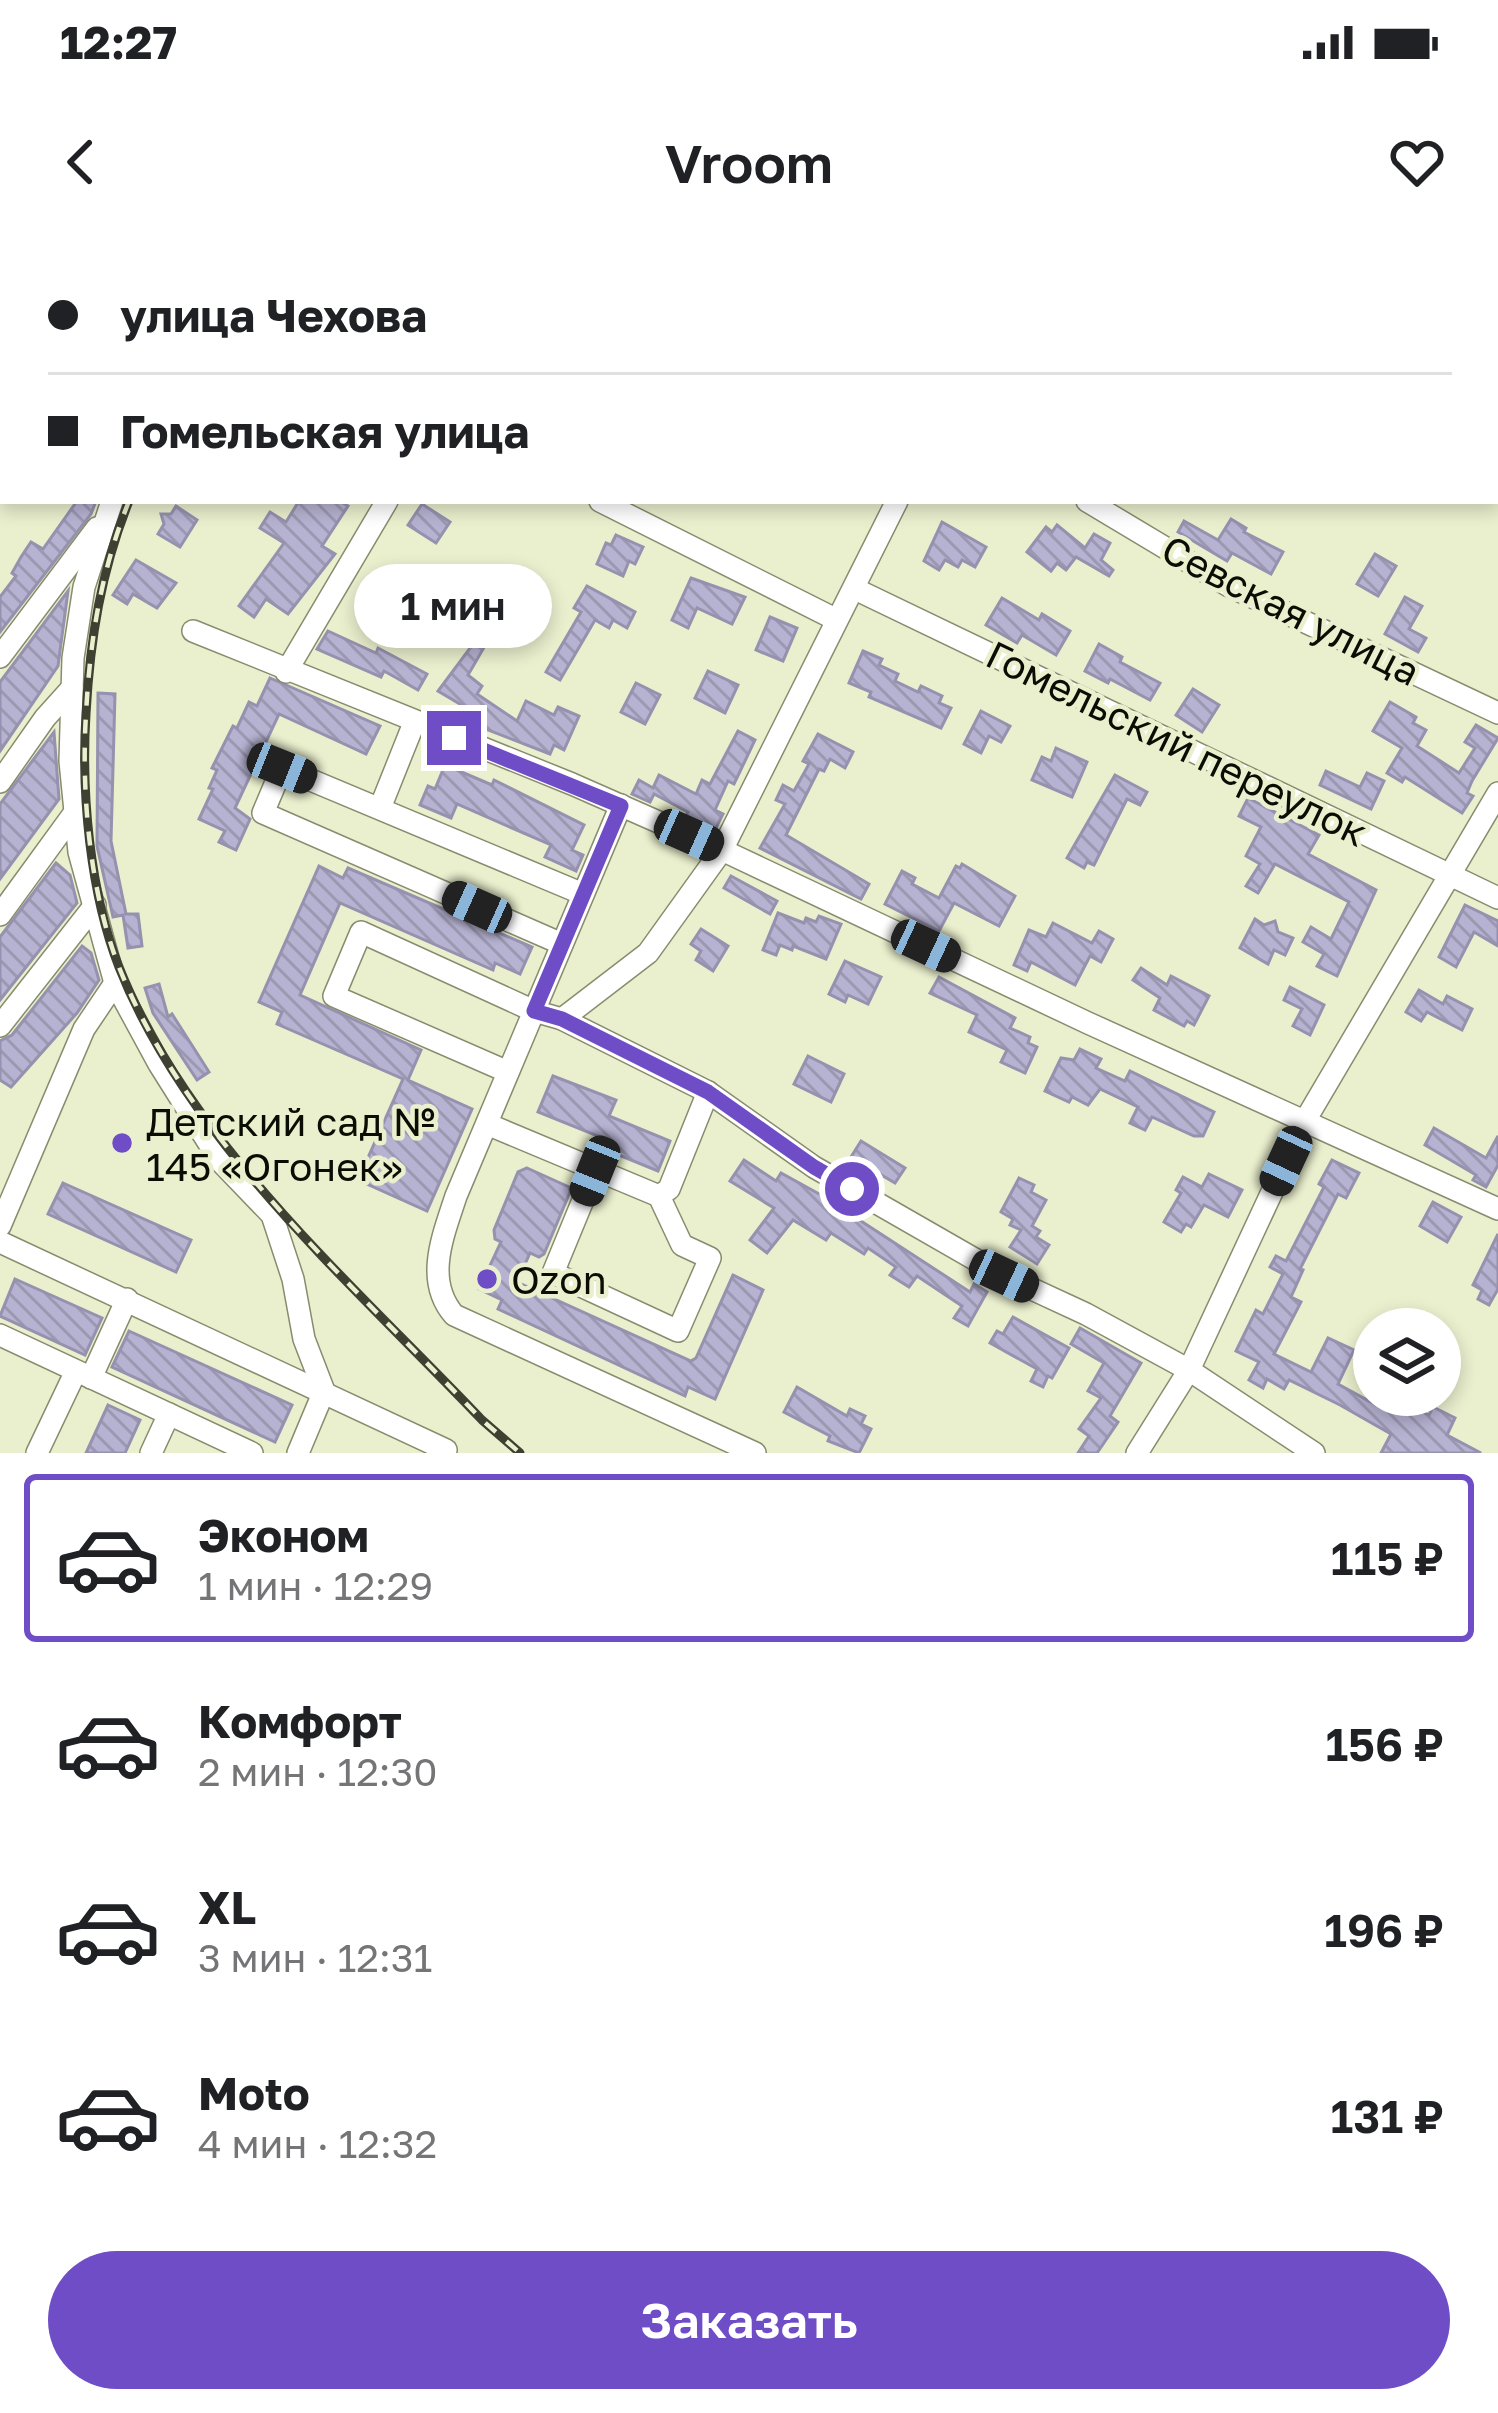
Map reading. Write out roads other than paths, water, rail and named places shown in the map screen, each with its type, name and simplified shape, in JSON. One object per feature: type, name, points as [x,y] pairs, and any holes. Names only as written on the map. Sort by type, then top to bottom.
[{"type":"street","points":[[286,671],[385,504]]},
{"type":"street","points":[[606,504],[835,619]]},
{"type":"street","points":[[562,1019],[648,952],[722,850],[895,504]]},
{"type":"street","name":"Севская улица","points":[[1092,504],[1229,586],[1498,713]]},
{"type":"street","points":[[0,657],[109,509]]},
{"type":"street","points":[[109,509],[84,587],[72,688],[70,761],[79,852],[115,983],[220,1161],[272,1215],[304,1340],[324,1391],[298,1453]]},
{"type":"street","name":"Гомельский переулок","points":[[855,589],[1498,898]]},
{"type":"street","points":[[193,631],[722,850],[1498,1209]]},
{"type":"street","points":[[0,782],[72,688]]},
{"type":"street","points":[[380,808],[414,722]]},
{"type":"street","points":[[562,944],[262,813],[282,768],[583,894]]},
{"type":"street","points":[[1138,1453],[1190,1370],[1306,1119],[1498,793]]},
{"type":"street","points":[[621,806],[441,1240],[439,1292],[454,1315],[755,1453]]},
{"type":"street","points":[[0,915],[75,812]]},
{"type":"street","points":[[0,1026],[95,905]]},
{"type":"street","points":[[508,1072],[334,996],[361,932],[534,1011],[562,1019],[708,1092],[832,1178],[1004,1276],[1190,1370],[1313,1453]]},
{"type":"street","points":[[0,1226],[84,1029],[115,983]]},
{"type":"street","points":[[659,1196],[669,1189],[708,1092]]},
{"type":"street","points":[[487,1124],[659,1196],[682,1245],[710,1258],[678,1331],[553,1273],[595,1171]]},
{"type":"street","points":[[0,1242],[324,1391],[445,1453]]},
{"type":"street","points":[[37,1453],[127,1299]]},
{"type":"street","points":[[0,1335],[169,1414],[218,1446],[252,1453]]},
{"type":"street","points":[[151,1453],[169,1414]]},
{"type":"railway","points":[[128,504],[98,606],[85,745],[94,875],[119,967],[149,1031],[230,1152],[329,1263],[520,1453]]},
{"type":"place","name":"Детский сад № 145 «Огонек»","points":[[122,1143]]},
{"type":"place","name":"Ozon","points":[[487,1279]]}]
